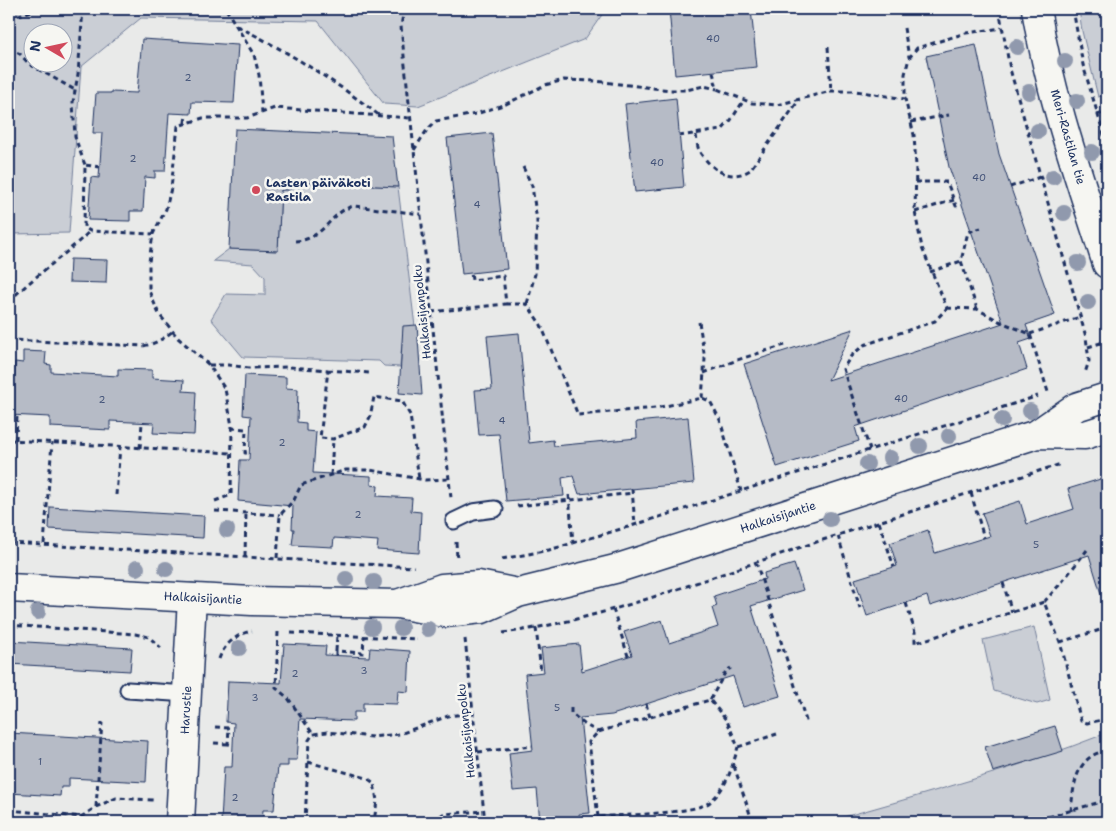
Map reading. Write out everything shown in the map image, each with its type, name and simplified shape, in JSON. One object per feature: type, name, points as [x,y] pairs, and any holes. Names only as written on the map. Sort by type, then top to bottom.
[{"type":"street","name":"Meri-Rastilan tie","points":[[1036,9],[1040,36],[1064,132],[1107,264]]},
{"type":"street","name":"Halkaisijantie","points":[[9,588],[192,598],[398,604],[442,588],[478,586],[518,593],[615,569],[1037,434],[1076,407],[1107,398]]},
{"type":"street","name":"Halkaisijantie","points":[[1037,434],[1085,435],[1107,428]]},
{"type":"street","name":"Harustie","points":[[180,822],[192,598]]},
{"type":"lane","points":[[454,521],[473,512],[495,509]]},
{"type":"lane","points":[[128,690],[187,694]]},
{"type":"path","points":[[9,18],[39,9]]},
{"type":"path","points":[[83,9],[73,102],[74,137],[85,165],[83,224],[86,230],[90,231],[153,234]]},
{"type":"path","points":[[226,9],[254,55],[259,74],[262,113]]},
{"type":"path","name":"Halkaisijanpolku","points":[[404,9],[402,26],[410,118],[458,566]]},
{"type":"path","points":[[999,9],[1010,69],[1088,347],[1088,361],[1084,378]]},
{"type":"path","points":[[1073,9],[1083,65],[1107,145]]},
{"type":"path","points":[[237,26],[264,39],[328,78],[380,116]]},
{"type":"path","points":[[904,28],[909,58],[905,74],[905,99],[914,135],[916,166],[915,212],[922,248],[930,272],[947,308]]},
{"type":"path","points":[[909,58],[917,48],[966,33],[1002,28]]},
{"type":"path","points":[[828,47],[831,91]]},
{"type":"path","points":[[9,48],[20,54],[29,64],[75,90]]},
{"type":"path","points":[[713,72],[717,89]]},
{"type":"path","points":[[414,151],[427,130],[436,121],[476,114],[564,80],[595,81],[670,90],[686,90],[704,86],[717,89],[752,103],[777,105],[831,91],[856,91],[905,99]]},
{"type":"path","points":[[679,136],[722,130],[744,100]]},
{"type":"path","points":[[696,135],[699,151],[710,164],[722,173],[733,176],[743,174],[750,170],[800,100]]},
{"type":"path","points":[[215,500],[230,495],[231,428],[225,389],[209,365],[178,338],[159,314],[149,291],[149,262],[153,234],[166,208],[172,188],[178,126],[203,118],[247,118],[275,108],[410,118]]},
{"type":"path","points":[[1097,115],[1107,112]]},
{"type":"path","points":[[185,124],[186,114]]},
{"type":"path","points":[[910,122],[949,114]]},
{"type":"path","points":[[85,165],[100,167]]},
{"type":"path","points":[[524,166],[532,186],[537,221],[535,274],[527,304],[541,325],[578,415],[656,408],[702,398],[710,401],[720,420],[741,491]]},
{"type":"path","points":[[1010,187],[1040,177]]},
{"type":"path","points":[[916,182],[947,182],[956,206],[961,204]]},
{"type":"path","points":[[915,212],[954,200]]},
{"type":"path","points":[[295,241],[306,240],[314,236],[346,208],[354,206],[421,214]]},
{"type":"path","points":[[977,309],[961,261],[968,232],[981,228]]},
{"type":"path","points":[[9,300],[28,282],[74,247],[90,231]]},
{"type":"path","points":[[930,272],[961,261]]},
{"type":"path","points":[[471,273],[472,280],[503,276],[506,304]]},
{"type":"path","points":[[432,312],[506,304],[527,304]]},
{"type":"path","points":[[870,450],[843,369],[851,356],[864,345],[935,321],[947,308],[977,309],[999,322],[1030,334],[1080,317]]},
{"type":"path","points":[[9,310],[11,341],[143,346],[159,341],[173,331]]},
{"type":"path","points":[[699,322],[705,359],[702,398]]},
{"type":"path","points":[[1030,334],[1048,393]]},
{"type":"path","points":[[1088,347],[1107,341]]},
{"type":"path","points":[[704,372],[785,345]]},
{"type":"path","points":[[209,365],[249,368],[290,367],[370,373]]},
{"type":"path","points":[[328,370],[320,438],[333,439],[365,427],[370,417],[374,398],[402,401],[410,415],[419,479]]},
{"type":"path","points":[[494,561],[549,550],[635,525],[1056,390]]},
{"type":"path","points":[[16,440],[17,416]]},
{"type":"path","points":[[140,448],[142,423]]},
{"type":"path","points":[[231,428],[246,428],[245,453],[249,453]]},
{"type":"path","points":[[331,476],[333,439]]},
{"type":"path","points":[[9,440],[231,453]]},
{"type":"path","points":[[44,544],[52,442]]},
{"type":"path","points":[[116,495],[120,447]]},
{"type":"path","points":[[277,558],[280,515],[294,500],[301,485],[346,470],[370,470],[425,480],[449,479]]},
{"type":"path","points":[[495,509],[632,491],[635,525]]},
{"type":"path","points":[[971,493],[984,538]]},
{"type":"path","points":[[569,495],[573,543]]},
{"type":"path","points":[[215,511],[280,515]]},
{"type":"path","points":[[245,556],[246,513]]},
{"type":"path","points":[[879,522],[894,567]]},
{"type":"path","points":[[838,536],[860,608]]},
{"type":"path","points":[[9,542],[422,567]]},
{"type":"path","points":[[906,603],[915,632],[915,643],[1044,602],[1087,550]]},
{"type":"path","points":[[756,562],[807,724]]},
{"type":"path","points":[[1002,583],[1012,612]]},
{"type":"path","points":[[1044,602],[1060,642],[1082,721],[1086,723],[1107,719]]},
{"type":"path","points":[[613,610],[628,656]]},
{"type":"path","points":[[9,625],[135,634],[149,637],[166,654]]},
{"type":"path","points":[[536,628],[541,672]]},
{"type":"path","points":[[1060,642],[1107,628]]},
{"type":"path","points":[[278,632],[276,688],[288,698],[313,734]]},
{"type":"path","points":[[337,635],[336,653],[363,653],[364,637]]},
{"type":"path","name":"Halkaisijanpolku","points":[[465,637],[485,822]]},
{"type":"path","points":[[776,651],[783,649]]},
{"type":"path","points":[[583,743],[589,742],[598,732],[710,700],[726,671],[731,668]]},
{"type":"path","points":[[586,822],[585,819],[598,817],[692,810],[709,803],[724,786],[738,747],[727,720],[710,700]]},
{"type":"path","points":[[646,704],[650,717]]},
{"type":"path","points":[[571,708],[571,713],[584,724],[598,732]]},
{"type":"path","points":[[305,822],[309,740],[313,734],[327,732],[372,737],[400,734],[448,716],[473,713]]},
{"type":"path","points":[[96,807],[102,722]]},
{"type":"path","points":[[215,727],[229,728],[228,744]]},
{"type":"path","points":[[738,747],[777,734]]},
{"type":"path","points":[[589,742],[598,817]]},
{"type":"path","points":[[214,743],[233,745]]},
{"type":"path","points":[[478,752],[532,746]]},
{"type":"path","points":[[1071,812],[1074,783],[1082,767],[1091,756],[1107,750]]},
{"type":"path","points":[[308,762],[367,778],[374,783],[377,801],[374,822]]},
{"type":"path","points":[[733,765],[752,820]]},
{"type":"path","points":[[9,810],[81,817],[96,807],[116,798],[162,801]]},
{"type":"path","points":[[1031,822],[1071,812],[1107,800]]},
{"type":"path","points":[[433,822],[443,814],[484,811]]},
{"type":"path","points":[[80,822],[81,817]]},
{"type":"shaded area","points":[[9,9],[606,9],[585,39],[418,106],[384,104],[318,21],[141,18],[81,67],[69,233],[9,234]]},
{"type":"shaded area","points":[[1079,9],[1107,9],[1105,27],[1107,29],[1107,95],[1098,97],[1082,31]]},
{"type":"shaded area","points":[[291,182],[398,187],[417,343],[402,342],[400,367],[384,366],[379,361],[243,357],[211,319],[226,294],[265,295],[265,277],[253,264],[213,261],[229,249],[278,251],[281,190],[290,190]]},
{"type":"shaded area","points":[[1034,627],[1050,700],[1037,704],[994,691],[983,640]]},
{"type":"shaded area","points":[[1107,733],[1107,822],[826,822],[1003,770]]},
{"type":"building","points":[[669,9],[751,9],[757,67],[675,75]]},
{"type":"building","points":[[142,39],[238,45],[234,103],[192,102],[191,114],[169,113],[165,171],[155,171],[155,178],[145,177],[143,211],[130,211],[130,221],[88,220],[91,177],[99,178],[102,133],[93,133],[96,93],[137,93]]},
{"type":"building","points":[[976,45],[999,154],[1055,315],[1026,325],[1031,339],[1019,343],[1027,369],[855,427],[859,441],[777,467],[744,364],[853,329],[828,380],[1003,323],[949,167],[926,56]]},
{"type":"building","points":[[676,98],[684,187],[635,192],[625,104]]},
{"type":"building","name":"Lasten päiväkoti Rastila","points":[[235,129],[392,136],[398,187],[291,182],[290,190],[281,190],[278,251],[229,249]]},
{"type":"building","points":[[492,133],[507,269],[462,274],[447,138]]},
{"type":"building","points":[[70,259],[107,260],[106,283],[69,282]]},
{"type":"building","points":[[417,325],[422,395],[399,393],[403,326]]},
{"type":"building","points":[[519,333],[529,443],[553,440],[554,446],[637,438],[636,422],[688,417],[694,483],[579,494],[573,476],[562,478],[564,496],[506,501],[499,434],[479,435],[475,390],[492,389],[487,336]]},
{"type":"building","points":[[23,351],[46,352],[45,364],[51,365],[51,372],[118,376],[118,369],[152,370],[152,378],[184,380],[183,391],[196,392],[194,435],[153,433],[154,423],[110,421],[110,430],[50,427],[50,417],[9,415],[9,381],[14,381],[15,362],[23,363]]},
{"type":"building","points":[[245,375],[286,377],[286,388],[298,389],[297,422],[306,423],[306,431],[316,432],[313,473],[371,476],[371,485],[378,486],[377,496],[412,498],[411,511],[421,512],[419,553],[377,550],[378,541],[334,538],[333,547],[292,545],[294,529],[292,529],[293,506],[238,501],[240,460],[249,460],[251,416],[243,415]]},
{"type":"building","points":[[1107,477],[1107,596],[1102,597],[1089,555],[930,606],[927,596],[867,616],[855,579],[897,566],[890,543],[928,530],[935,553],[990,536],[982,513],[1020,501],[1027,524],[1074,509],[1068,489]]},
{"type":"building","points":[[50,507],[204,516],[203,538],[49,529]]},
{"type":"building","points":[[794,564],[803,590],[751,606],[780,696],[743,707],[733,676],[612,715],[580,718],[590,813],[579,814],[580,822],[540,822],[537,789],[513,791],[509,753],[533,750],[525,674],[544,672],[541,648],[579,644],[582,671],[632,655],[624,632],[662,620],[669,643],[718,627],[712,608],[717,606],[714,596],[765,579],[764,573]]},
{"type":"building","points":[[9,641],[132,648],[130,671],[9,664]]},
{"type":"building","points":[[284,644],[326,646],[325,655],[369,657],[370,648],[410,651],[408,692],[398,691],[397,704],[363,703],[363,712],[354,712],[354,721],[300,719],[297,760],[288,760],[288,766],[278,766],[274,810],[263,810],[262,822],[221,822],[224,767],[232,767],[234,723],[226,722],[228,681],[281,683]]},
{"type":"building","points":[[1055,726],[1063,751],[993,772],[985,747]]},
{"type":"building","points":[[9,733],[148,741],[146,782],[69,778],[69,787],[61,787],[60,796],[9,793]]},
{"type":"place","name":"Lasten päiväkoti Rastila","points":[[256,190]]}]
